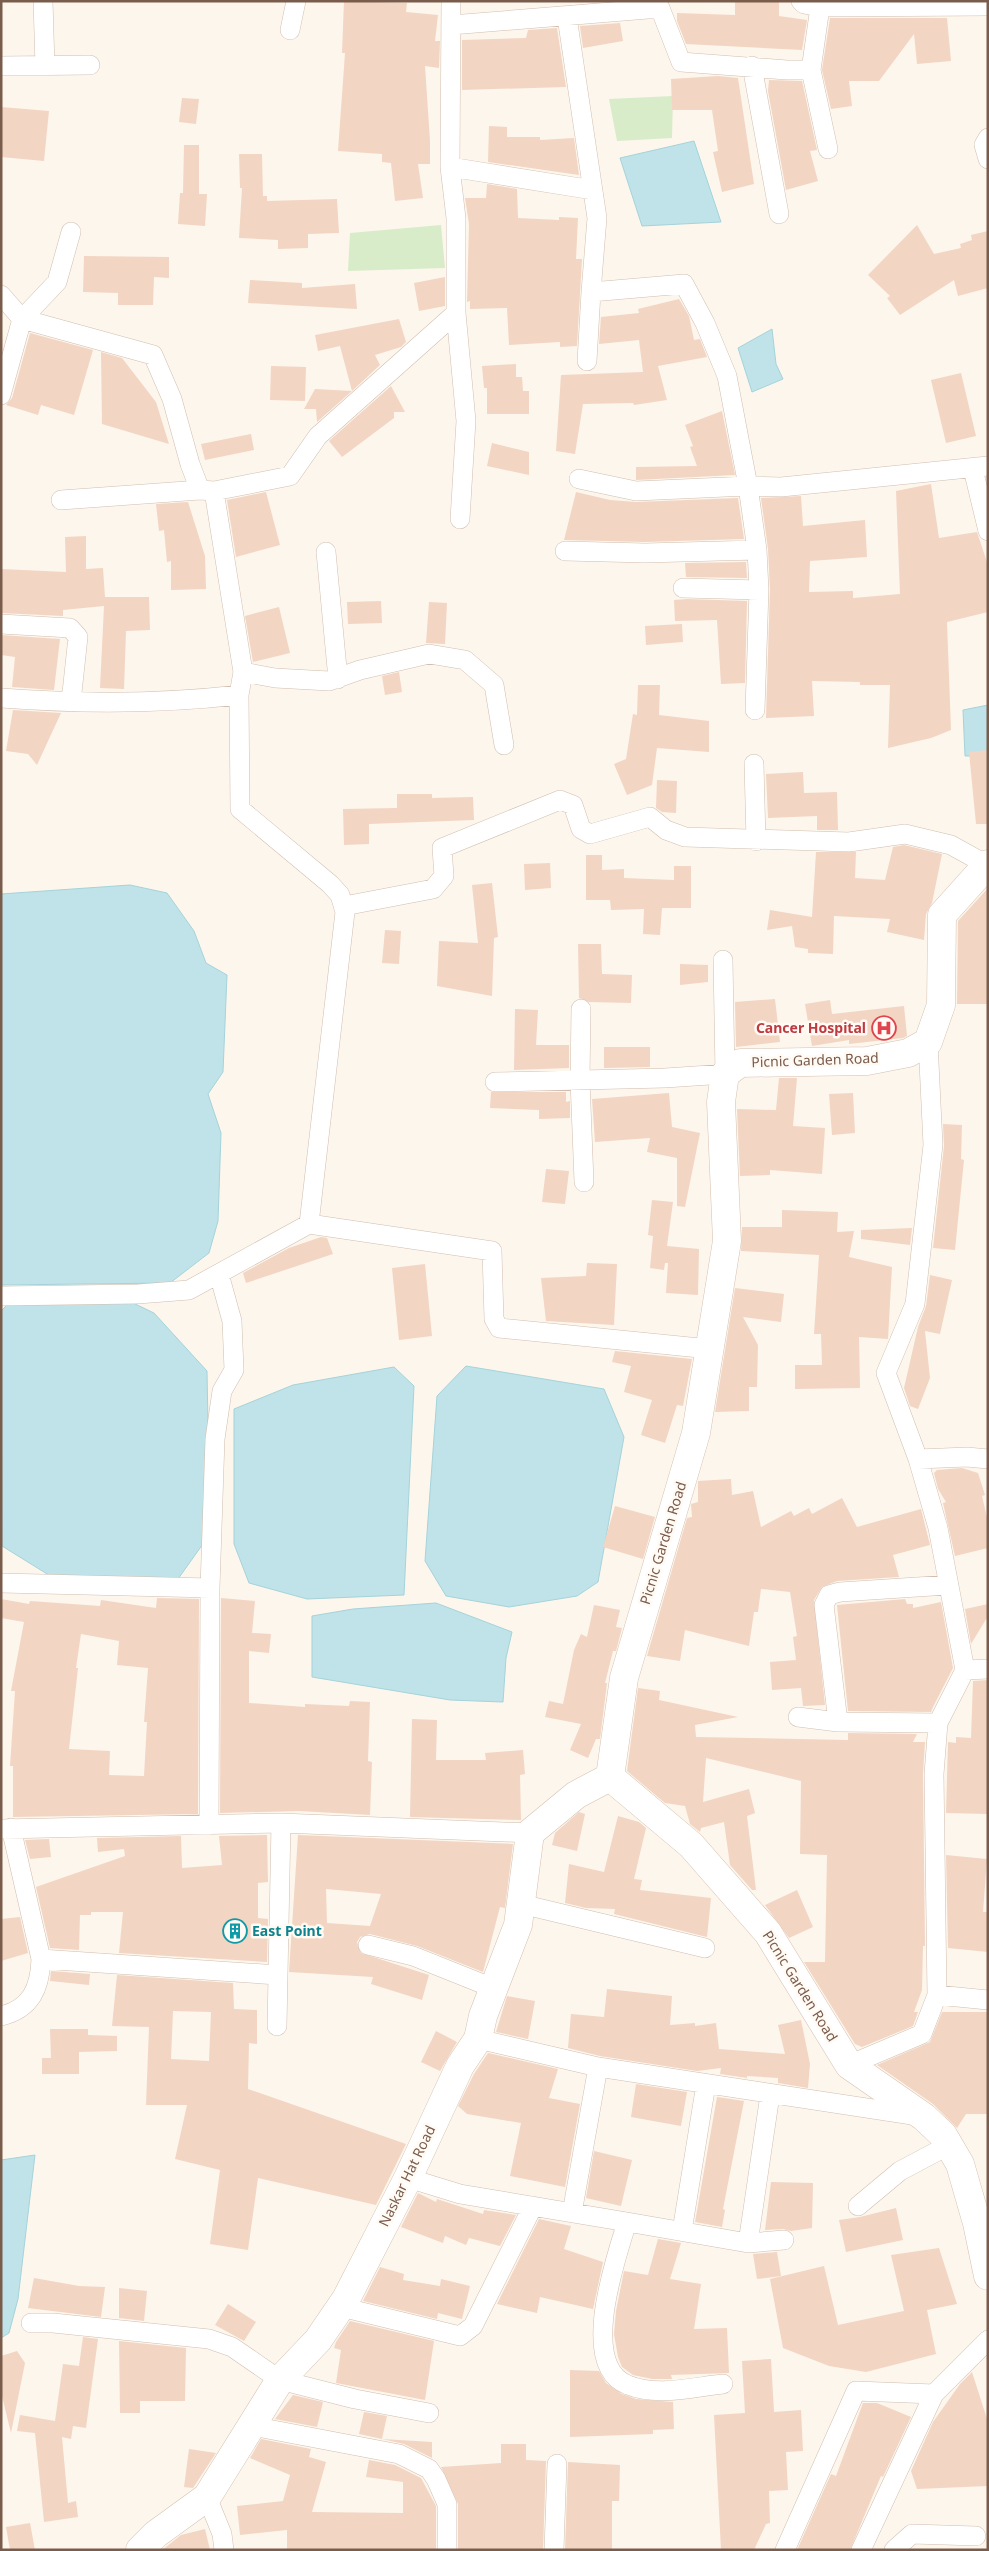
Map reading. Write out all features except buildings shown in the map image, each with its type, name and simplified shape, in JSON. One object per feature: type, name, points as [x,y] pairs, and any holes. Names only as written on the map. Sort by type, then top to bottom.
[{"type":"main road","points":[[928,1042],[941,1004],[942,915],[987,865]]},
{"type":"main road","name":"Picnic Garden Road","points":[[928,1042],[908,1053],[867,1061],[740,1063],[725,1074],[720,1102],[726,1241],[710,1349],[696,1433],[624,1678],[610,1777],[691,1845],[768,1933],[849,2065],[924,2117],[943,2135],[960,2164],[977,2224],[988,2276]]},
{"type":"main road","points":[[530,1833],[576,1795],[610,1777]]},
{"type":"main road","name":"Naskar Hat Road","points":[[140,2550],[156,2534],[207,2497],[280,2380],[318,2340],[341,2307],[408,2178],[460,2066],[478,2038],[483,2016],[518,1925],[530,1833]]},
{"type":"street","points":[[43,1],[44,66]]},
{"type":"street","points":[[290,30],[296,1]]},
{"type":"street","points":[[451,1],[450,167],[456,218],[456,313],[466,421],[460,519]]},
{"type":"street","points":[[801,1],[804,4],[820,8],[953,3],[988,6]]},
{"type":"street","points":[[451,25],[660,8],[681,62],[811,70]]},
{"type":"street","points":[[820,8],[811,70],[828,149]]},
{"type":"street","points":[[567,17],[597,218],[587,361]]},
{"type":"street","points":[[1,66],[90,65]]},
{"type":"street","points":[[752,66],[779,214]]},
{"type":"street","points":[[988,138],[984,145],[988,159]]},
{"type":"street","points":[[450,167],[593,190]]},
{"type":"street","points":[[1,395],[22,319],[58,282],[71,232]]},
{"type":"street","points":[[591,292],[684,284],[706,323],[727,376],[748,486],[756,550],[759,590],[755,710]]},
{"type":"street","points":[[1,295],[22,319],[153,355],[172,399],[190,464],[207,491],[243,672],[239,694],[240,809],[330,884],[340,895],[346,912],[309,1224]]},
{"type":"street","points":[[61,500],[207,491],[290,476],[318,436],[456,313]]},
{"type":"street","points":[[579,479],[636,491],[748,486],[781,487],[980,468],[988,531]]},
{"type":"street","points":[[565,551],[646,553],[756,550]]},
{"type":"street","points":[[326,552],[338,679]]},
{"type":"street","points":[[683,588],[759,590]]},
{"type":"street","points":[[1,624],[70,628],[78,637],[71,702]]},
{"type":"street","points":[[243,672],[275,678],[329,681],[360,670],[429,654],[465,660],[494,685],[504,745]]},
{"type":"street","points":[[1,698],[71,702],[176,702],[239,694]]},
{"type":"street","points":[[754,764],[756,841]]},
{"type":"street","points":[[344,906],[434,889],[444,876],[442,848],[560,800],[573,805],[581,829],[590,834],[650,817],[666,830],[685,837],[756,841],[849,842],[904,834],[951,845],[987,865]]},
{"type":"street","points":[[495,1082],[725,1074],[723,960]]},
{"type":"street","points":[[581,1009],[580,1080],[584,1182]]},
{"type":"street","points":[[849,2065],[922,2034],[937,1995],[934,1774],[938,1723],[965,1670],[938,1528],[918,1459],[886,1373],[915,1304],[933,1145],[928,1042]]},
{"type":"street","points":[[1,1296],[138,1294],[189,1290],[309,1224],[492,1250],[494,1319],[499,1328],[710,1349]]},
{"type":"street","points":[[209,1825],[210,1588],[215,1439],[222,1391],[234,1370],[232,1321],[219,1274]]},
{"type":"street","points":[[918,1459],[967,1457],[988,1459]]},
{"type":"street","points":[[1,1583],[210,1588]]},
{"type":"street","points":[[838,1722],[824,1605],[829,1595],[840,1592],[948,1585]]},
{"type":"street","points":[[965,1670],[988,1669]]},
{"type":"street","points":[[798,1718],[838,1722],[938,1723]]},
{"type":"street","points":[[277,2026],[280,1823]]},
{"type":"street","points":[[1,2016],[22,2009],[34,1993],[40,1976],[41,1959],[6,1829],[280,1823],[530,1833]]},
{"type":"street","points":[[521,1904],[705,1948]]},
{"type":"street","points":[[368,1945],[413,1956],[488,1986],[496,1984]]},
{"type":"street","points":[[41,1959],[278,1975]]},
{"type":"street","points":[[937,1995],[988,2000]]},
{"type":"street","points":[[478,2038],[598,2066],[770,2095],[924,2117]]},
{"type":"street","points":[[572,2213],[598,2066]]},
{"type":"street","points":[[682,2231],[706,2084]]},
{"type":"street","points":[[748,2243],[770,2095]]},
{"type":"street","points":[[858,2206],[900,2171],[949,2145]]},
{"type":"street","points":[[408,2178],[460,2194],[748,2243],[784,2240]]},
{"type":"street","points":[[341,2307],[460,2336],[473,2326],[533,2206]]},
{"type":"street","points":[[627,2222],[605,2299],[603,2353],[610,2370],[628,2385],[658,2391],[723,2384]]},
{"type":"street","points":[[30,2323],[53,2323],[209,2339],[232,2347],[280,2380],[355,2399],[429,2413]]},
{"type":"street","points":[[861,2550],[934,2394],[988,2340]]},
{"type":"street","points":[[785,2550],[856,2391],[934,2394]]},
{"type":"street","points":[[252,2426],[400,2454],[429,2469],[436,2479],[447,2504],[447,2550]]},
{"type":"street","points":[[554,2550],[557,2464]]},
{"type":"street","points":[[207,2497],[222,2534],[224,2550]]},
{"type":"street","points":[[894,2550],[912,2534],[976,2536]]},
{"type":"green space","points":[[673,96],[672,138],[617,141],[609,99]]},
{"type":"green space","points":[[441,225],[445,268],[348,271],[350,233]]},
{"type":"water","points":[[694,141],[721,222],[642,226],[620,158]]},
{"type":"water","points":[[772,329],[776,364],[783,379],[752,392],[738,348]]},
{"type":"water","points":[[988,705],[988,756],[965,756],[963,710]]},
{"type":"water","points":[[130,885],[167,893],[194,931],[206,963],[227,975],[223,1072],[208,1094],[221,1133],[218,1221],[209,1253],[170,1283],[1,1285],[1,894]]},
{"type":"water","points":[[12,1300],[129,1301],[154,1313],[207,1371],[210,1534],[178,1579],[52,1577],[2,1546],[1,1311]]},
{"type":"water","points":[[466,1366],[604,1389],[624,1437],[598,1582],[577,1596],[509,1607],[446,1596],[425,1561],[437,1396]]},
{"type":"water","points":[[394,1367],[414,1386],[404,1595],[307,1599],[249,1583],[234,1544],[234,1409],[293,1385]]},
{"type":"water","points":[[436,1603],[512,1632],[506,1658],[503,1702],[450,1700],[312,1677],[312,1616],[353,1609]]},
{"type":"water","points":[[35,2155],[18,2299],[9,2333],[1,2338],[1,2160]]},
{"type":"place","name":"Cancer Hospital","points":[[884,1028]]},
{"type":"place","name":"East Point","points":[[235,1931]]}]
